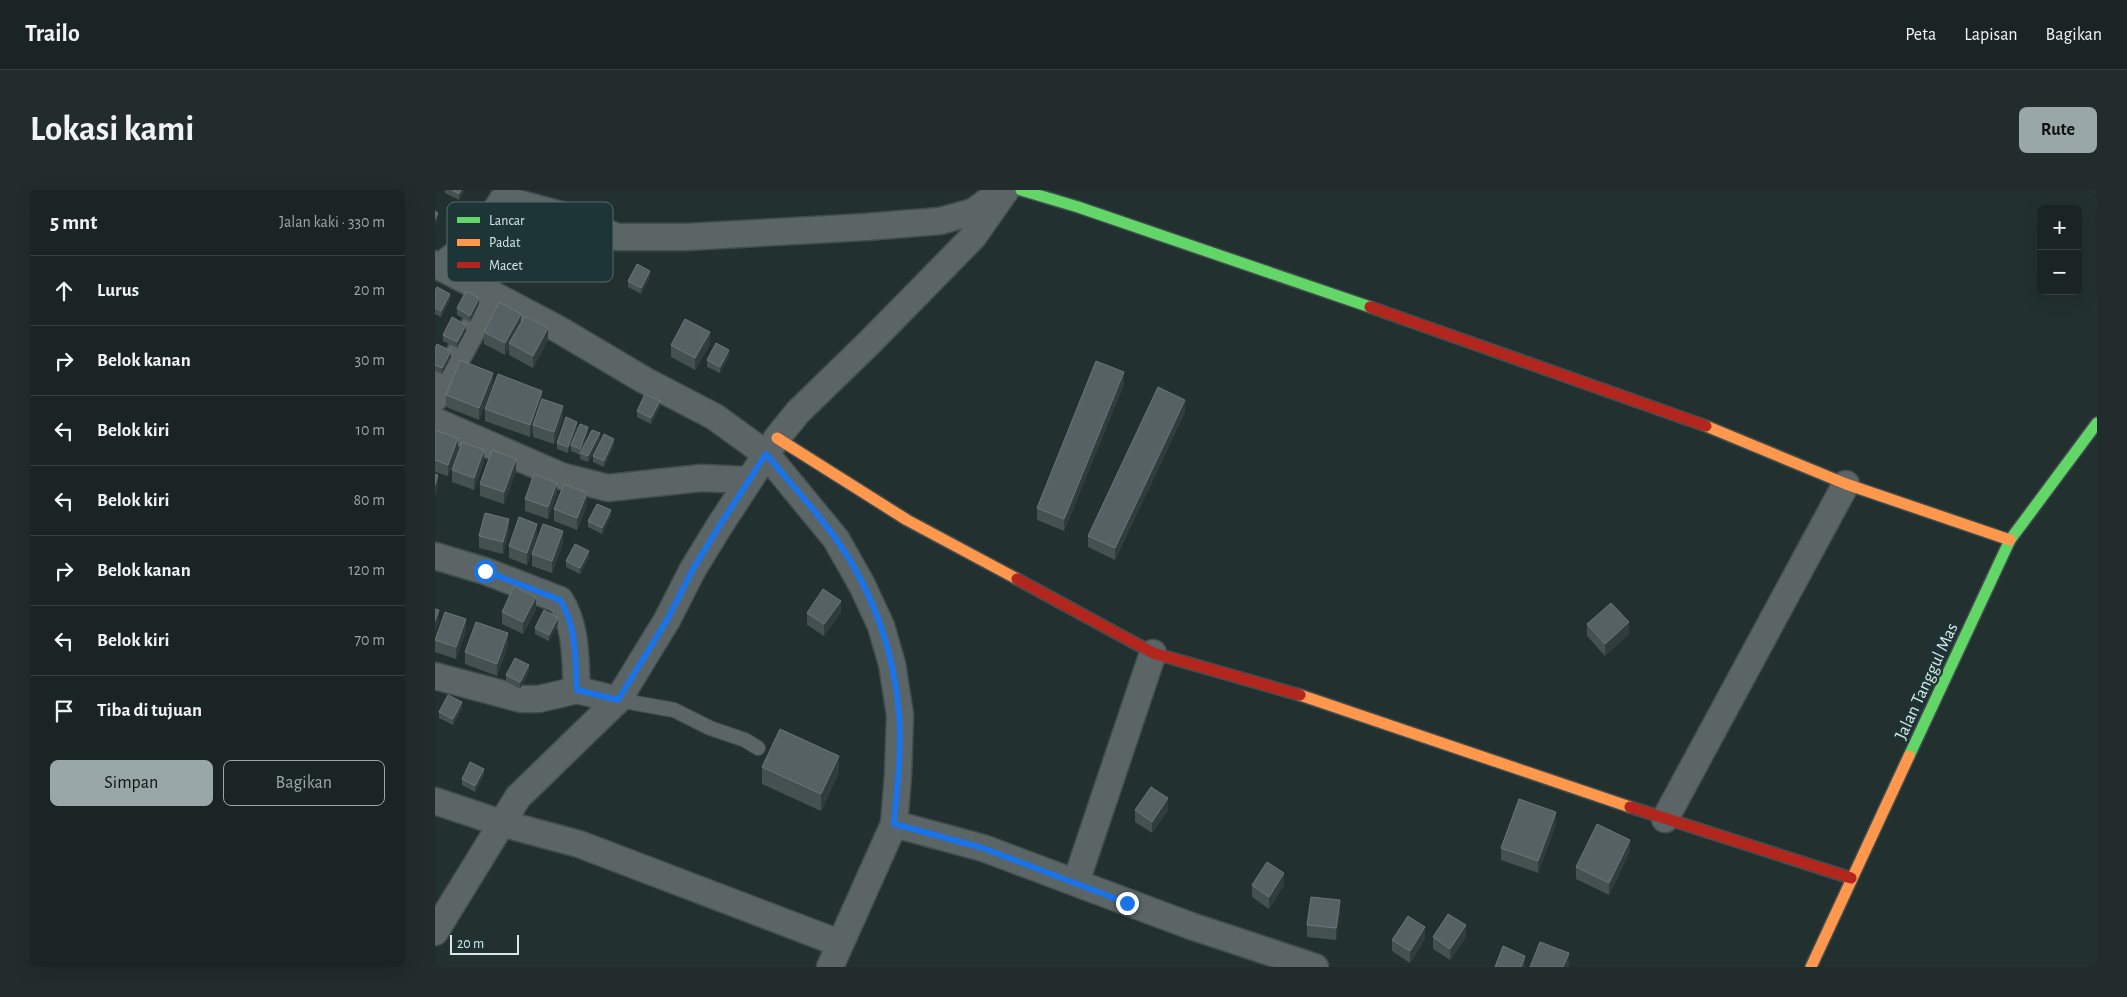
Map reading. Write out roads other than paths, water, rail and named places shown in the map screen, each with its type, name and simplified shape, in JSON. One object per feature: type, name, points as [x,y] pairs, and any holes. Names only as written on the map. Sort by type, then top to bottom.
[{"type":"street","points":[[613,235],[617,237],[686,237],[857,228],[940,221],[973,212],[1005,190]]},
{"type":"street","points":[[435,932],[456,902],[501,823],[526,788],[576,743],[618,700],[667,620],[693,569],[748,480],[797,412],[870,342],[973,237],[1005,190]]},
{"type":"street","points":[[1021,190],[1078,207],[1560,373],[1697,422],[1846,484],[2010,540]]},
{"type":"street","points":[[501,202],[503,199],[514,202]]},
{"type":"street","points":[[468,282],[558,329],[644,380],[772,446],[1153,653],[1257,681],[1547,780],[1851,878]]},
{"type":"street","points":[[435,398],[492,294]]},
{"type":"street","points":[[435,421],[561,476],[608,488],[701,478],[748,480]]},
{"type":"street","name":"Jalan Tanggul Mas","points":[[1811,967],[1851,878],[1926,724],[2010,540],[2097,423]]},
{"type":"street","points":[[772,446],[836,539],[862,585],[881,626],[893,664],[899,716],[898,775],[894,824],[872,876],[839,943],[830,967]]},
{"type":"street","points":[[1665,819],[1846,484]]},
{"type":"street","points":[[435,556],[485,571],[560,600],[570,620],[574,637],[577,690]]},
{"type":"street","points":[[1076,882],[1153,653]]},
{"type":"street","points":[[435,676],[521,699],[539,699],[577,690],[618,700]]},
{"type":"street","points":[[435,801],[501,823],[579,844],[839,943]]},
{"type":"street","points":[[894,824],[983,848],[1191,926],[1315,967]]},
{"type":"lane","points":[[618,700],[674,710],[710,728],[745,740],[758,748]]}]
